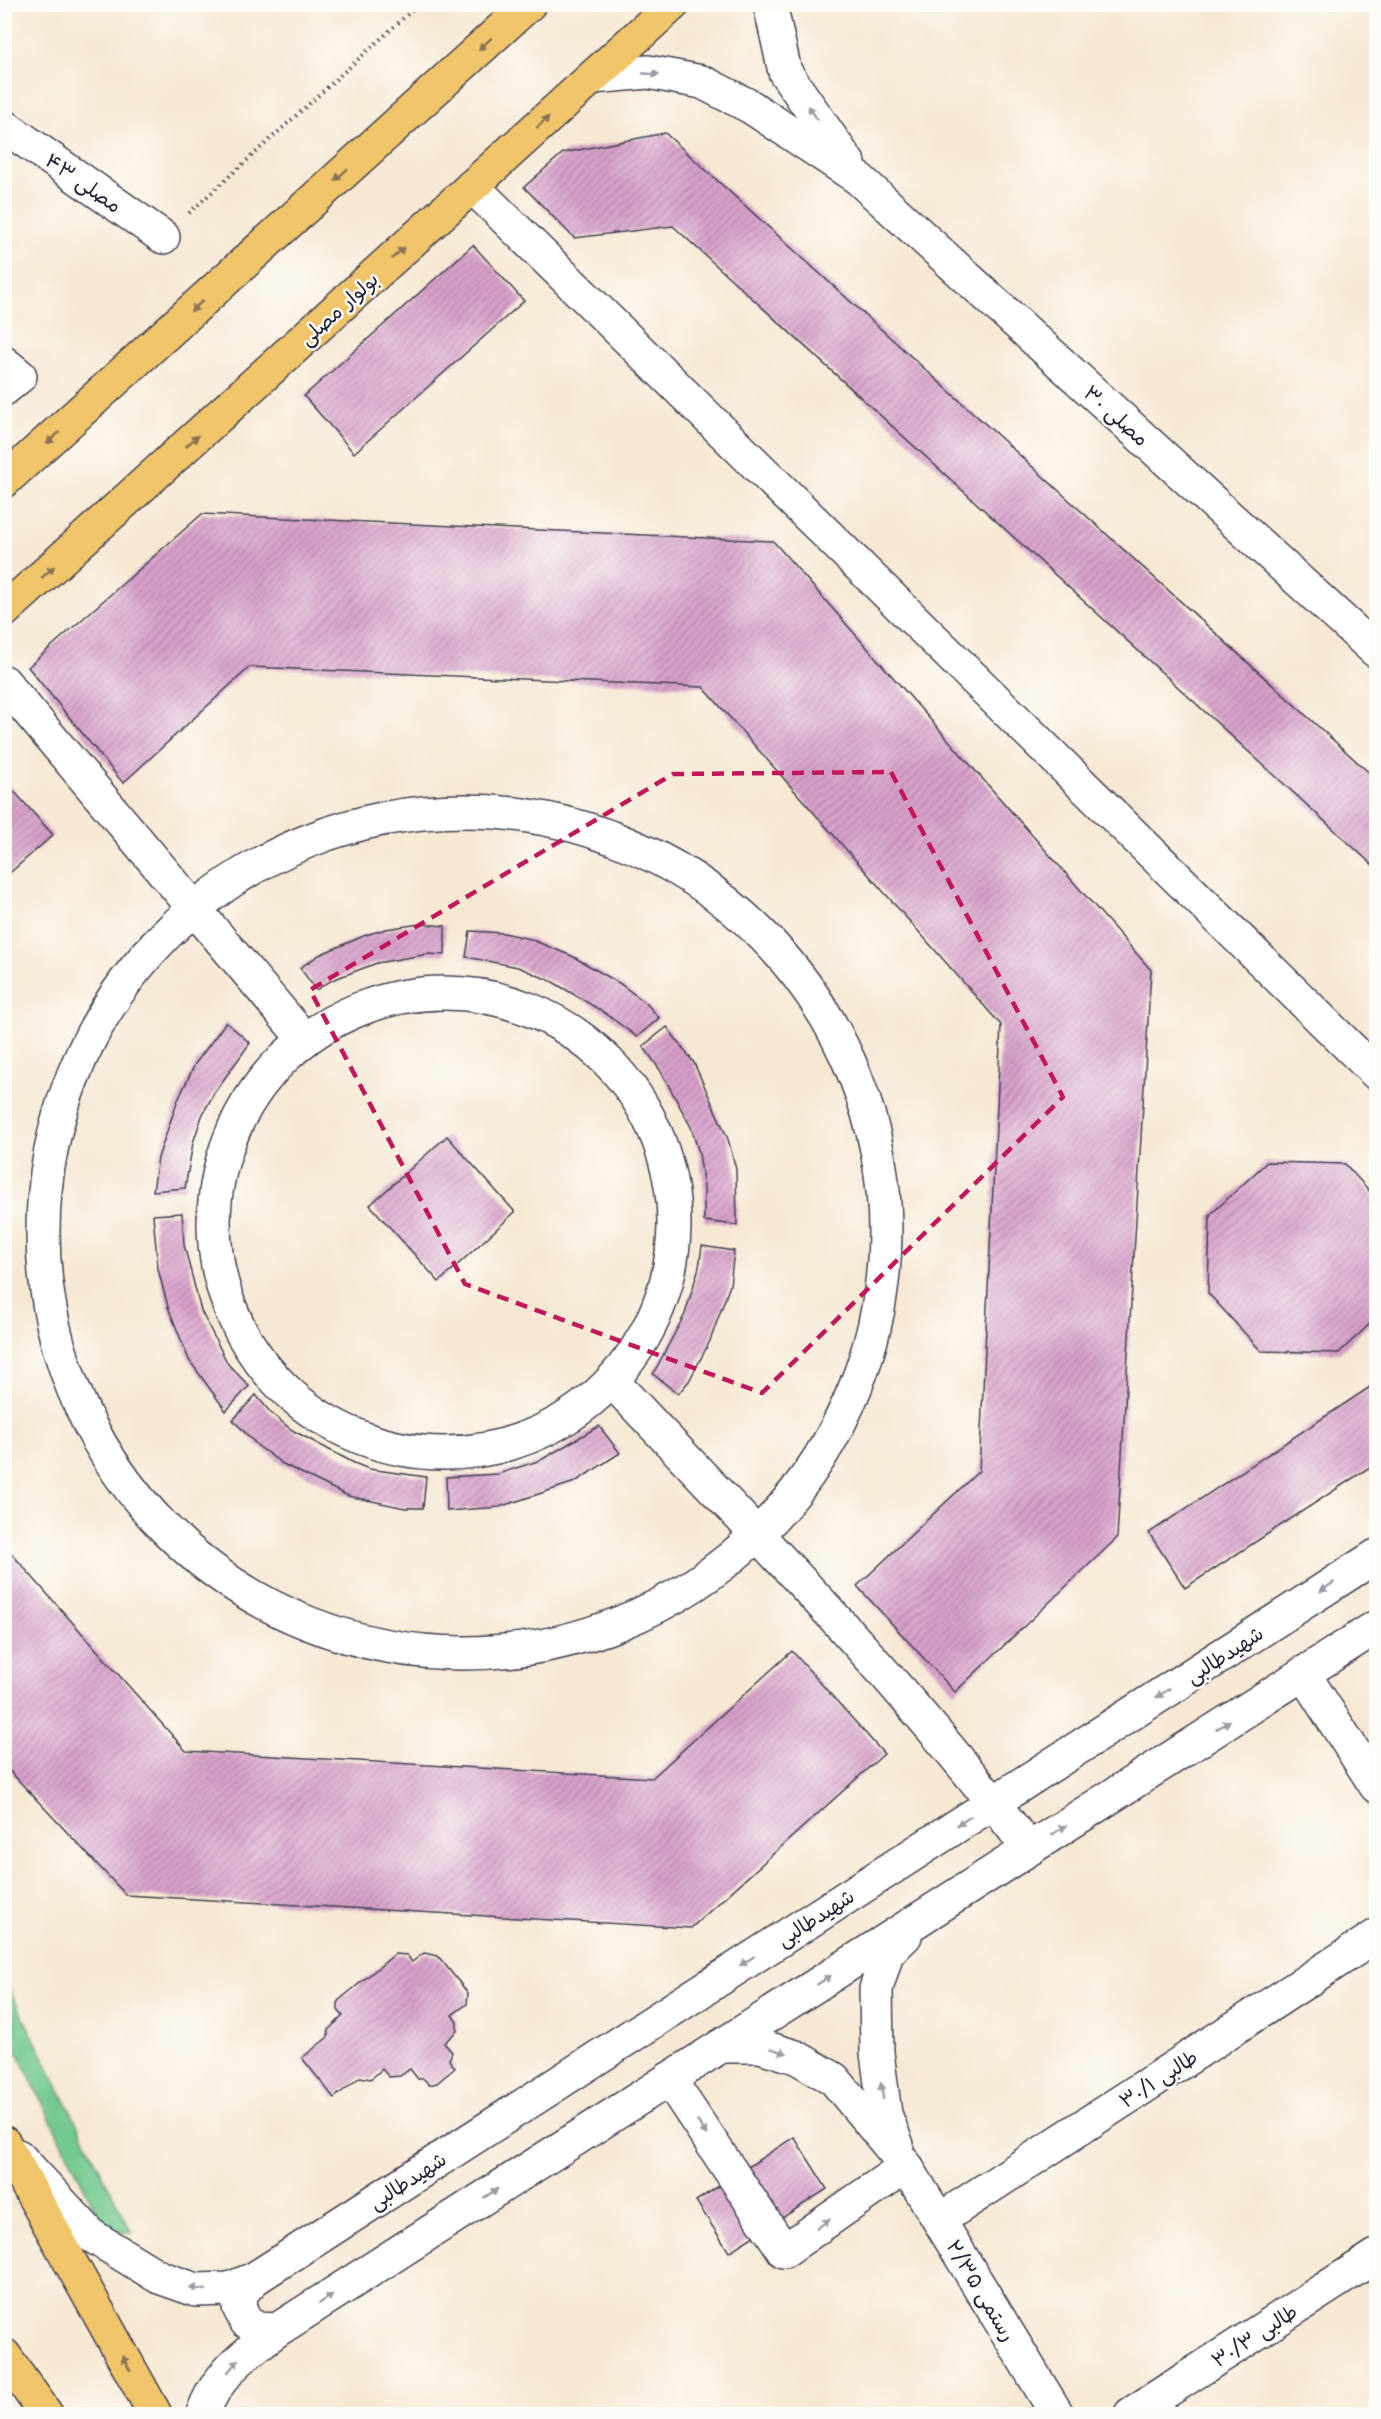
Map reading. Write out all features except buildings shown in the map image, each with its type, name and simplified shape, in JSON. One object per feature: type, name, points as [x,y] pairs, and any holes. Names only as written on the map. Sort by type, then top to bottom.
[{"type":"main road","points":[[4,482],[529,4]]},
{"type":"main road","name":"بولوار مصلی","points":[[4,611],[673,4]]},
{"type":"main road","points":[[4,2142],[154,2415]]},
{"type":"main road","points":[[4,2355],[46,2415]]},
{"type":"street","points":[[770,4],[785,72],[858,178]]},
{"type":"street","points":[[593,77],[648,72],[702,82],[751,107],[858,178]]},
{"type":"street","name":"مصلی ۴۳","points":[[4,126],[163,237]]},
{"type":"street","name":"مصلی ۳۰","points":[[858,178],[1377,651]]},
{"type":"street","points":[[472,186],[1377,1073]]},
{"type":"street","points":[[4,363],[20,376],[4,389]]},
{"type":"street","points":[[4,682],[304,1040]]},
{"type":"street","points":[[475,809],[533,814],[588,828],[642,849],[692,876],[738,911],[779,951],[814,997],[843,1047],[864,1101],[880,1168],[885,1214],[883,1272],[874,1329],[857,1384],[832,1436],[802,1485],[757,1535],[721,1567],[683,1592],[622,1624],[567,1642],[510,1652],[453,1655],[396,1649],[339,1636],[286,1615],[236,1587],[190,1552],[149,1512],[114,1466],[91,1426],[63,1362],[50,1306],[43,1250],[45,1192],[54,1135],[71,1079],[95,1027],[127,979],[164,935],[207,897],[255,865],[307,839],[361,821],[406,813],[475,809]]},
{"type":"street","points":[[430,990],[505,998],[574,1029],[629,1081],[665,1150],[676,1227],[662,1302],[624,1370],[612,1380],[566,1421],[495,1450],[418,1454],[343,1433],[281,1388],[236,1325],[214,1252],[217,1177],[243,1106],[291,1047],[356,1007],[430,990]]},
{"type":"street","points":[[612,1380],[798,1577],[894,1684],[994,1802],[1029,1849]]},
{"type":"street","name":"شهیدطالبی","points":[[254,2279],[1377,1556]]},
{"type":"street","points":[[203,2415],[207,2401],[237,2360],[277,2330],[1377,1627]]},
{"type":"street","points":[[1303,1673],[1377,1786]]},
{"type":"street","points":[[906,2166],[885,2114],[877,2053],[876,1989],[887,1953],[926,1915]]},
{"type":"street","name":"طالبی ۳۰/۱","points":[[939,2220],[1377,1935]]},
{"type":"street","points":[[721,2046],[760,2046],[796,2057],[834,2079],[906,2166]]},
{"type":"street","points":[[669,2079],[784,2251],[906,2166]]},
{"type":"street","points":[[4,2142],[92,2236],[159,2277],[196,2290],[229,2289],[254,2279]]},
{"type":"street","name":"رستمی ۲/۳۵","points":[[906,2166],[1058,2415]]},
{"type":"street","name":"طالبی ۳۰/۳","points":[[1131,2415],[1377,2256]]},
{"type":"street","points":[[254,2279],[242,2292],[239,2307],[246,2321],[257,2329],[277,2330]]},
{"type":"path","points":[[163,237],[419,4]]},
{"type":"highlighted area","points":[[891,772],[1063,1097],[762,1393],[465,1284],[310,990],[673,774]]},
{"type":"green space","points":[[4,1979],[132,2233],[106,2231],[5,2027]]}]
